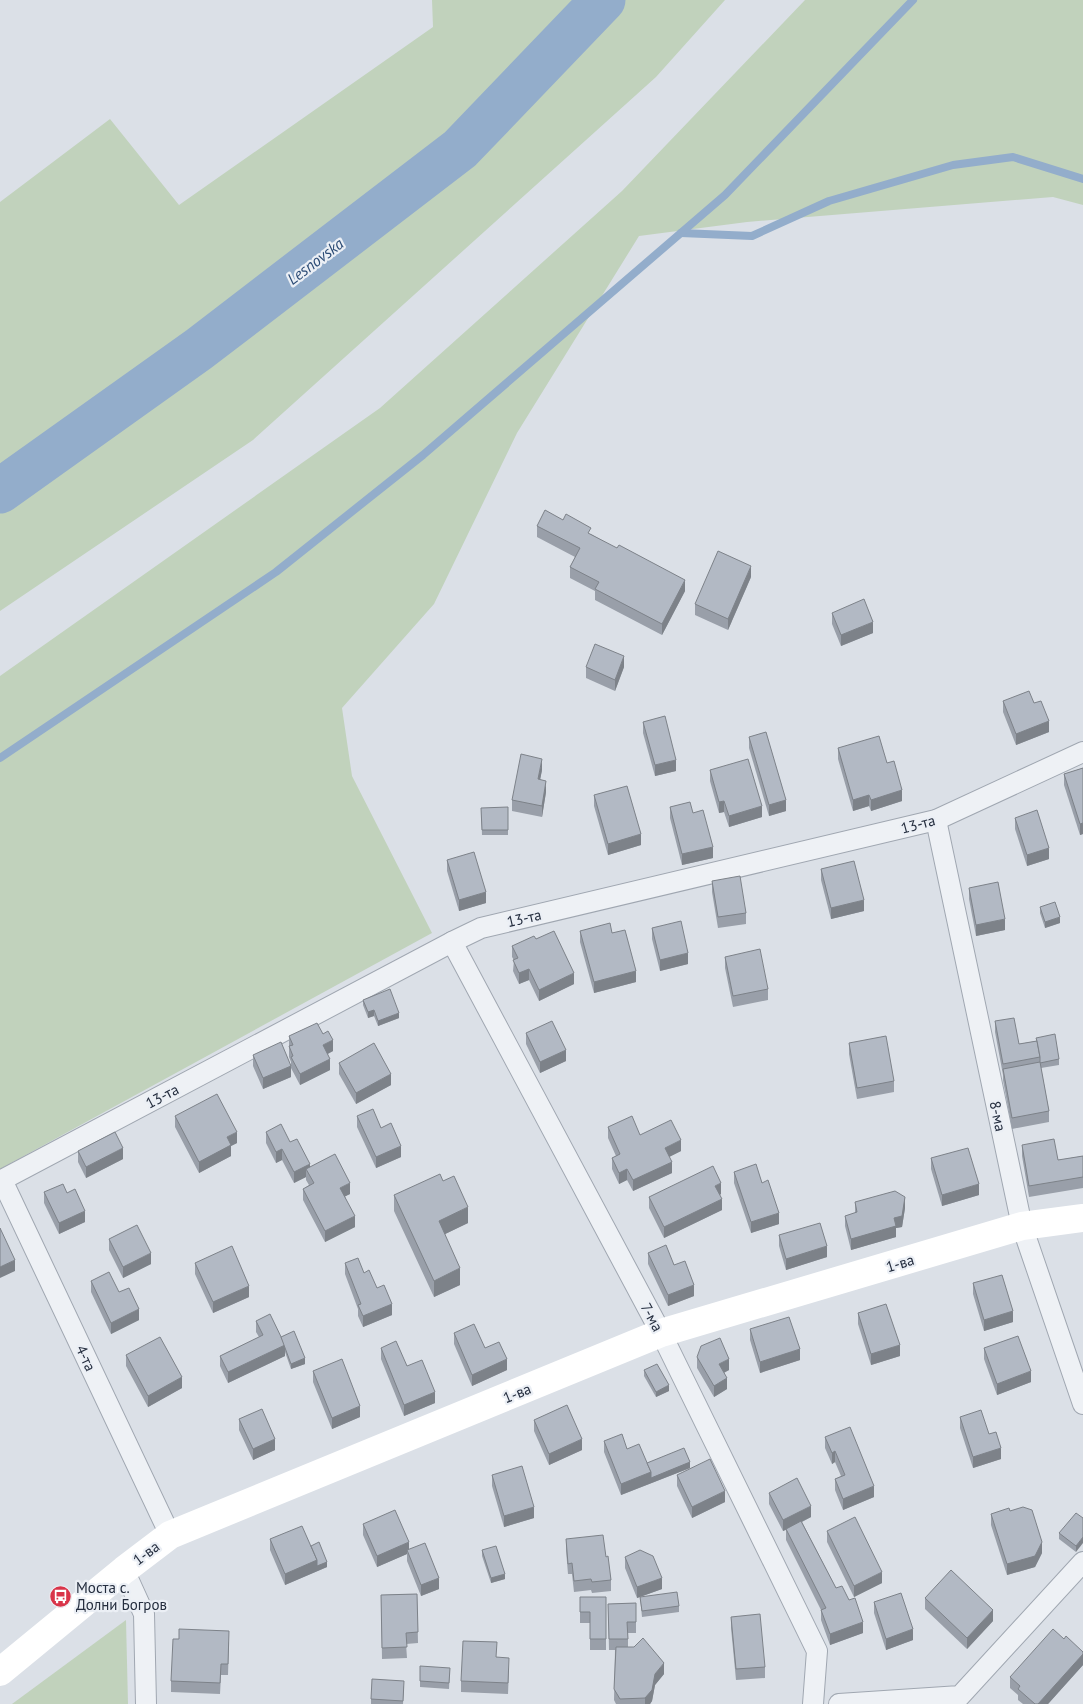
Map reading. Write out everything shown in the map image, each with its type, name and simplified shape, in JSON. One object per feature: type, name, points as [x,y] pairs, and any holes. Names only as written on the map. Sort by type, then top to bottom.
[{"type":"street","name":"13-та","points":[[2,1180],[481,928],[936,820],[1083,752]]},
{"type":"street","name":"8-ма","points":[[936,820],[1022,1226],[1083,1404]]},
{"type":"street","name":"7-ма","points":[[452,942],[661,1334],[817,1651],[812,1704]]},
{"type":"street","name":"4-та","points":[[2,1180],[170,1535]]},
{"type":"street","name":"1-ва","points":[[0,1672],[124,1570],[170,1535],[661,1334],[1022,1226],[1083,1218]]},
{"type":"street","points":[[839,1704],[962,1700],[1083,1562]]},
{"type":"street","points":[[124,1570],[144,1614],[146,1704]]},
{"type":"green space","points":[[432,0],[725,0],[656,77],[253,440],[0,611],[0,202],[110,119],[179,205],[433,27]]},
{"type":"green space","points":[[805,0],[1083,0],[1083,205],[1053,197],[747,222],[639,236],[517,433],[434,604],[342,708],[352,776],[432,933],[0,1169],[0,676],[380,408],[622,191]]},
{"type":"green space","points":[[126,1620],[128,1704],[12,1704]]},
{"type":"building","points":[[545,510],[563,520],[566,514],[591,528],[588,533],[617,548],[619,545],[685,580],[662,624],[595,589],[599,582],[570,567],[580,548],[537,526]]},
{"type":"building","points":[[718,551],[751,566],[728,619],[695,604]]},
{"type":"building","points":[[864,599],[873,622],[841,635],[832,613]]},
{"type":"building","points":[[595,644],[624,656],[615,680],[586,667]]},
{"type":"building","points":[[1029,691],[1034,703],[1041,701],[1049,721],[1016,734],[1003,701]]},
{"type":"building","points":[[665,716],[676,760],[655,765],[643,722]]},
{"type":"building","points":[[766,732],[786,800],[769,805],[749,737]]},
{"type":"building","points":[[879,736],[887,763],[894,761],[902,790],[871,800],[869,795],[853,800],[838,748]]},
{"type":"building","points":[[521,754],[542,759],[538,779],[546,781],[542,806],[512,800]]},
{"type":"building","points":[[748,759],[762,806],[729,816],[724,801],[719,802],[710,770]]},
{"type":"building","points":[[1083,768],[1083,823],[1080,824],[1064,774]]},
{"type":"building","points":[[627,786],[641,834],[608,844],[594,795]]},
{"type":"building","points":[[690,802],[693,813],[703,810],[713,847],[682,854],[670,807]]},
{"type":"building","points":[[508,807],[508,830],[482,830],[481,808]]},
{"type":"building","points":[[1037,810],[1049,848],[1027,855],[1015,818]]},
{"type":"building","points":[[474,852],[486,892],[459,900],[447,860]]},
{"type":"building","points":[[854,861],[864,900],[831,908],[821,869]]},
{"type":"building","points":[[740,876],[746,913],[718,917],[712,881]]},
{"type":"building","points":[[998,882],[1005,919],[976,925],[969,888]]},
{"type":"building","points":[[1055,902],[1060,917],[1045,922],[1040,907]]},
{"type":"building","points":[[681,921],[688,953],[660,960],[652,928]]},
{"type":"building","points":[[610,923],[612,933],[625,930],[636,971],[594,982],[580,931]]},
{"type":"building","points":[[554,931],[574,973],[539,990],[529,969],[519,973],[513,960],[518,958],[512,946],[534,936],[536,939]]},
{"type":"building","points":[[760,949],[768,989],[733,996],[725,957]]},
{"type":"building","points":[[390,989],[399,1013],[378,1021],[374,1010],[368,1012],[363,1000]]},
{"type":"building","points":[[1014,1018],[1019,1044],[1037,1041],[1040,1057],[1003,1064],[995,1021]]},
{"type":"building","points":[[552,1021],[566,1050],[540,1062],[526,1033]]},
{"type":"building","points":[[317,1023],[323,1034],[328,1031],[333,1040],[323,1045],[330,1059],[300,1074],[291,1057],[293,1056],[289,1046],[293,1045],[289,1036]]},
{"type":"building","points":[[1055,1034],[1059,1059],[1040,1063],[1036,1038]]},
{"type":"building","points":[[886,1036],[894,1081],[857,1088],[849,1043]]},
{"type":"building","points":[[281,1042],[291,1066],[263,1078],[253,1055]]},
{"type":"building","points":[[374,1043],[391,1074],[356,1093],[339,1063]]},
{"type":"building","points":[[1040,1062],[1049,1111],[1012,1118],[1003,1069]]},
{"type":"building","points":[[217,1094],[237,1132],[227,1137],[231,1145],[199,1162],[175,1116]]},
{"type":"building","points":[[373,1109],[381,1128],[391,1123],[401,1146],[376,1157],[357,1116]]},
{"type":"building","points":[[632,1116],[640,1135],[671,1120],[681,1140],[665,1148],[672,1162],[633,1180],[627,1169],[619,1173],[612,1158],[620,1154],[608,1127]]},
{"type":"building","points":[[281,1124],[290,1142],[297,1139],[310,1164],[294,1172],[282,1149],[276,1152],[266,1132]]},
{"type":"building","points":[[115,1132],[123,1148],[86,1167],[78,1151]]},
{"type":"building","points":[[1054,1139],[1058,1160],[1083,1156],[1083,1177],[1029,1186],[1022,1145]]},
{"type":"building","points":[[968,1148],[979,1184],[942,1195],[931,1158]]},
{"type":"building","points":[[335,1154],[350,1183],[340,1188],[355,1216],[325,1231],[303,1189],[314,1183],[306,1169]]},
{"type":"building","points":[[756,1164],[762,1183],[768,1180],[779,1213],[751,1222],[734,1172]]},
{"type":"building","points":[[713,1166],[721,1183],[715,1186],[722,1199],[664,1227],[649,1197]]},
{"type":"building","points":[[440,1174],[443,1181],[454,1176],[468,1207],[439,1221],[460,1268],[434,1281],[394,1195]]},
{"type":"building","points":[[63,1184],[67,1193],[75,1189],[85,1211],[59,1223],[44,1192]]},
{"type":"building","points":[[895,1191],[905,1197],[902,1216],[894,1218],[896,1226],[851,1239],[845,1216],[857,1212],[855,1202]]},
{"type":"building","points":[[820,1223],[827,1246],[786,1259],[779,1235]]},
{"type":"building","points":[[137,1225],[151,1253],[123,1267],[109,1239]]},
{"type":"building","points":[[0,1228],[15,1260],[0,1267]]},
{"type":"building","points":[[666,1245],[674,1265],[685,1261],[694,1285],[668,1295],[648,1253]]},
{"type":"building","points":[[232,1246],[249,1286],[213,1302],[195,1263]]},
{"type":"building","points":[[358,1258],[364,1273],[369,1270],[377,1288],[384,1285],[392,1304],[363,1316],[358,1305],[361,1304],[345,1263]]},
{"type":"building","points":[[109,1272],[119,1292],[129,1288],[139,1309],[111,1323],[91,1281]]},
{"type":"building","points":[[1002,1275],[1013,1311],[984,1320],[973,1283]]},
{"type":"building","points":[[886,1304],[900,1345],[871,1354],[858,1313]]},
{"type":"building","points":[[270,1314],[285,1345],[228,1372],[220,1356],[263,1335],[256,1321]]},
{"type":"building","points":[[789,1317],[800,1349],[760,1362],[750,1329]]},
{"type":"building","points":[[474,1324],[485,1348],[499,1342],[507,1359],[472,1375],[454,1333]]},
{"type":"building","points":[[294,1331],[305,1358],[291,1364],[281,1337]]},
{"type":"building","points":[[1018,1336],[1031,1371],[997,1384],[984,1348]]},
{"type":"building","points":[[160,1337],[182,1377],[148,1396],[126,1355]]},
{"type":"building","points":[[720,1338],[729,1359],[719,1364],[727,1378],[714,1386],[697,1357],[701,1346]]},
{"type":"building","points":[[396,1341],[407,1366],[422,1360],[435,1392],[404,1405],[381,1348]]},
{"type":"building","points":[[342,1359],[360,1406],[332,1418],[313,1371]]},
{"type":"building","points":[[657,1364],[669,1385],[656,1392],[644,1370]]},
{"type":"building","points":[[567,1405],[582,1439],[549,1454],[534,1420]]},
{"type":"building","points":[[262,1409],[275,1439],[253,1449],[239,1419]]},
{"type":"building","points":[[981,1410],[989,1434],[996,1432],[1001,1448],[973,1457],[960,1417]]},
{"type":"building","points":[[850,1427],[874,1486],[843,1499],[835,1479],[845,1475],[835,1451],[832,1453],[825,1437]]},
{"type":"building","points":[[622,1434],[627,1449],[639,1444],[651,1472],[621,1484],[604,1441]]},
{"type":"building","points":[[684,1448],[690,1462],[651,1478],[651,1472],[647,1463]]},
{"type":"building","points":[[710,1459],[725,1491],[692,1507],[677,1475]]},
{"type":"building","points":[[522,1466],[534,1507],[504,1516],[492,1475]]},
{"type":"building","points":[[797,1478],[811,1506],[783,1520],[769,1493]]},
{"type":"building","points":[[1023,1507],[1032,1510],[1042,1542],[1035,1556],[1007,1564],[991,1514],[1009,1508],[1010,1511]]},
{"type":"building","points":[[395,1510],[409,1542],[377,1556],[363,1524]]},
{"type":"building","points":[[1076,1513],[1083,1518],[1083,1537],[1076,1546],[1059,1533]]},
{"type":"building","points":[[855,1517],[882,1572],[854,1586],[827,1531]]},
{"type":"building","points":[[801,1521],[836,1588],[842,1586],[849,1600],[855,1598],[863,1622],[830,1634],[821,1610],[826,1608],[786,1529]]},
{"type":"building","points":[[302,1526],[317,1560],[285,1574],[270,1539]]},
{"type":"building","points":[[603,1535],[611,1580],[592,1582],[591,1579],[574,1581],[572,1563],[568,1564],[566,1539]]},
{"type":"building","points":[[319,1542],[327,1562],[317,1566],[317,1560],[311,1546]]},
{"type":"building","points":[[425,1543],[439,1578],[421,1585],[407,1550]]},
{"type":"building","points":[[496,1546],[505,1574],[491,1578],[482,1550]]},
{"type":"building","points":[[640,1550],[653,1556],[662,1578],[637,1587],[625,1557]]},
{"type":"building","points":[[951,1570],[993,1610],[967,1638],[925,1598]]},
{"type":"building","points":[[677,1592],[679,1606],[642,1611],[640,1597]]},
{"type":"building","points":[[901,1593],[913,1629],[886,1639],[874,1602]]},
{"type":"building","points":[[417,1594],[418,1632],[406,1633],[407,1647],[382,1648],[381,1595]]},
{"type":"building","points":[[580,1597],[606,1597],[606,1639],[590,1639],[590,1612],[580,1612]]},
{"type":"building","points":[[636,1603],[636,1622],[627,1622],[628,1639],[609,1639],[608,1604]]},
{"type":"building","points":[[760,1614],[765,1667],[736,1669],[731,1617]]},
{"type":"building","points":[[179,1629],[229,1631],[228,1664],[221,1664],[220,1683],[171,1681],[173,1639],[179,1639]]},
{"type":"building","points":[[1053,1629],[1064,1639],[1066,1636],[1083,1654],[1038,1704],[1035,1704],[1018,1689],[1020,1686],[1010,1677]]},
{"type":"building","points":[[643,1638],[664,1663],[655,1674],[652,1690],[645,1698],[620,1699],[614,1689],[616,1647],[634,1647]]},
{"type":"building","points":[[463,1641],[497,1642],[496,1657],[509,1658],[508,1683],[461,1681]]},
{"type":"building","points":[[420,1666],[450,1668],[449,1683],[420,1681]]},
{"type":"building","points":[[372,1679],[404,1681],[403,1701],[371,1699]]},
{"type":"waterway","name":"Lesnovska","points":[[0,491],[199,349],[460,149],[603,0]]},
{"type":"waterway","points":[[0,758],[276,572],[423,455],[725,195],[913,0]]},
{"type":"waterway","points":[[681,233],[752,236],[829,201],[953,165],[1013,157],[1083,179]]},
{"type":"place","name":"Моста с. Долни Богров","points":[[60,1596]]}]
